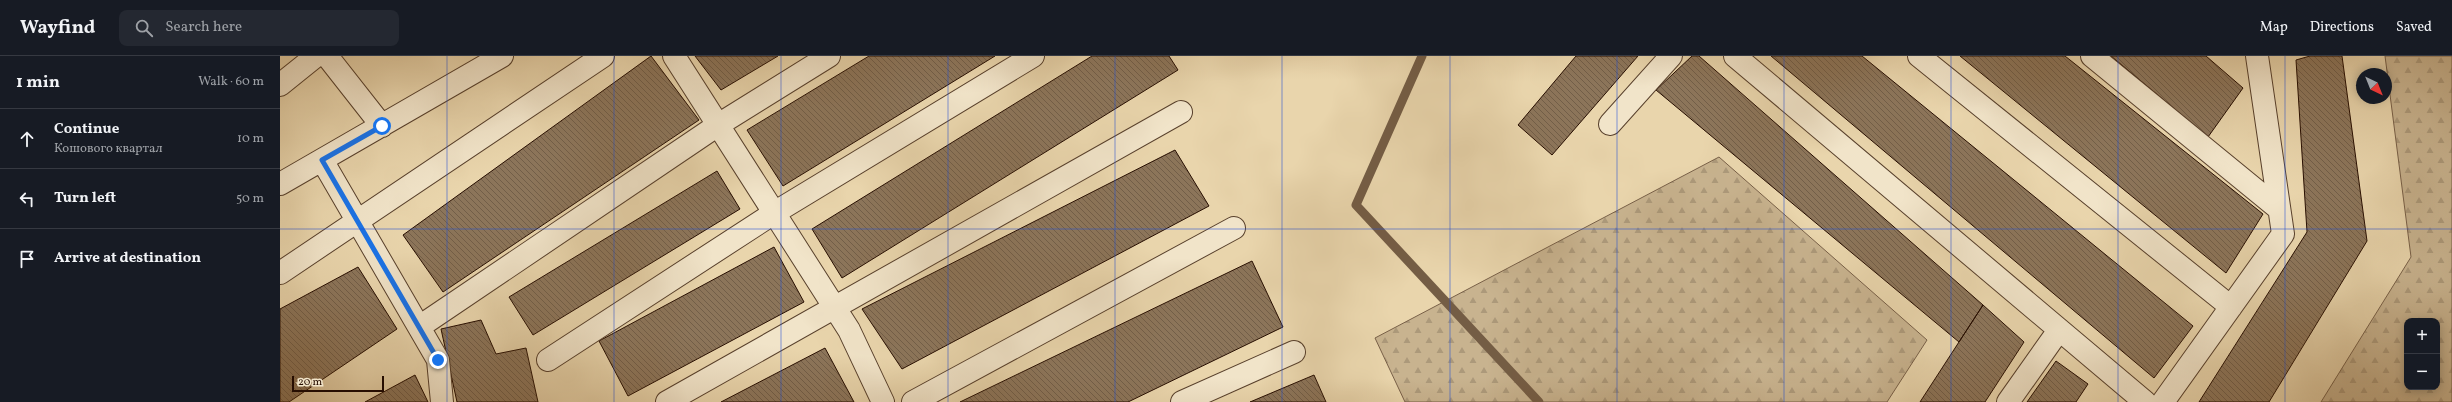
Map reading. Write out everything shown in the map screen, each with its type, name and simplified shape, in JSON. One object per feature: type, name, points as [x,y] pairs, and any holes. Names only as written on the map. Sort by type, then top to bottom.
[{"type":"street","points":[[280,85],[316,56]]},
{"type":"street","points":[[328,56],[382,126]]},
{"type":"street","points":[[280,184],[502,56]]},
{"type":"street","points":[[280,273],[603,56]]},
{"type":"street","points":[[674,56],[849,330],[883,402]]},
{"type":"street","points":[[419,327],[718,125],[828,56]]},
{"type":"street","points":[[548,360],[774,213],[1033,56]]},
{"type":"street","points":[[1610,124],[1671,56]]},
{"type":"street","points":[[1735,56],[2145,402]]},
{"type":"street","points":[[1919,56],[2231,307]]},
{"type":"street","points":[[2092,56],[2280,209]]},
{"type":"street","points":[[2163,402],[2283,234],[2280,209],[2253,60]]},
{"type":"street","points":[[667,402],[834,306],[1181,112]]},
{"type":"street","points":[[322,160],[438,360],[442,402]]},
{"type":"street","points":[[912,402],[1234,228]]},
{"type":"street","points":[[2008,402],[2059,330]]},
{"type":"street","points":[[1182,402],[1294,352]]},
{"type":"green space","points":[[2385,56],[2452,56],[2452,402],[2321,402],[2411,257],[2391,104],[2392,68],[2387,68]]},
{"type":"green space","points":[[1719,157],[1927,340],[1887,402],[1405,402],[1375,338]]},
{"type":"building","points":[[651,56],[699,120],[443,292],[403,235]]},
{"type":"building","points":[[695,56],[778,56],[721,90]]},
{"type":"building","points":[[869,56],[995,56],[783,186],[747,130]]},
{"type":"building","points":[[1092,56],[1169,56],[1178,70],[842,278],[812,229]]},
{"type":"building","points":[[1576,56],[1638,56],[1552,155],[1518,125]]},
{"type":"building","points":[[1692,56],[1699,56],[1983,305],[1959,342],[1656,90]]},
{"type":"building","points":[[1771,56],[1862,56],[2193,326],[2154,378]]},
{"type":"building","points":[[1960,56],[2065,56],[2263,214],[2226,273]]},
{"type":"building","points":[[2111,56],[2206,56],[2243,88],[2208,137]]},
{"type":"building","points":[[2310,56],[2342,56],[2367,241],[2269,402],[2199,402],[2307,232],[2296,60]]},
{"type":"building","points":[[1175,150],[1209,206],[902,369],[862,309]]},
{"type":"building","points":[[717,171],[740,209],[533,335],[509,297]]},
{"type":"building","points":[[774,247],[804,302],[628,396],[599,341]]},
{"type":"building","points":[[1252,261],[1283,327],[1128,402],[960,402]]},
{"type":"building","points":[[358,267],[397,329],[289,402],[280,402],[280,309]]},
{"type":"building","points":[[1983,305],[2024,342],[1985,402],[1920,402]]},
{"type":"building","points":[[481,320],[496,354],[526,348],[538,402],[457,402],[441,329]]},
{"type":"building","points":[[825,348],[854,402],[721,402]]},
{"type":"building","points":[[2056,361],[2088,384],[2076,402],[2027,402]]},
{"type":"building","points":[[415,375],[428,402],[365,402]]},
{"type":"building","points":[[1314,375],[1326,402],[1250,402]]},
{"type":"waterway","points":[[1422,56],[1356,205],[1539,402]]},
{"type":"route","points":[[382,126],[322,160],[438,360]]}]
